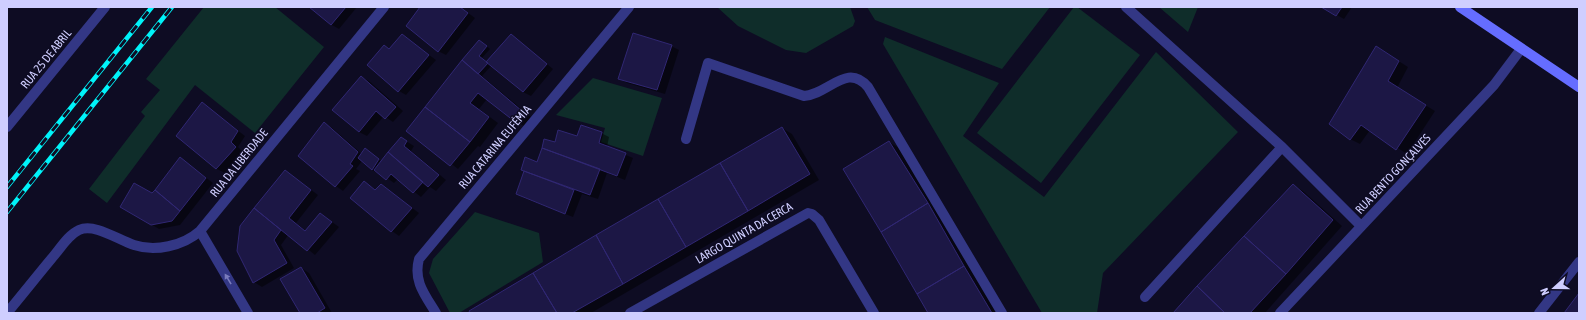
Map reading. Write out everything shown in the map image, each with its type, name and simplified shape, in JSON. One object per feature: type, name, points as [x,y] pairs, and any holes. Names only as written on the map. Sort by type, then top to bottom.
[{"type":"street","name":"RUA 25 DE ABRIL","points":[[7,127],[105,7]]},
{"type":"street","name":"RUA DA LIBERDADE","points":[[7,313],[74,233],[81,229],[93,228],[132,245],[151,248],[174,245],[193,237],[200,231],[384,7]]},
{"type":"street","name":"RUA CATARINA EUFÉMIA","points":[[436,313],[419,285],[417,276],[419,259],[629,7]]},
{"type":"street","points":[[1126,7],[1282,147],[1361,226]]},
{"type":"street","points":[[1460,7],[1579,88]]},
{"type":"street","name":"RUA BENTO GONÇALVES","points":[[1280,313],[1494,85],[1521,49]]},
{"type":"street","points":[[686,139],[708,63],[804,96],[818,93],[843,78],[851,76],[863,81],[1002,313]]},
{"type":"street","points":[[1145,297],[1282,147]]},
{"type":"street","name":"LARGO QUINTA DA CERCA","points":[[630,313],[808,213],[812,214],[819,220],[874,313]]},
{"type":"street","points":[[200,231],[248,313]]},
{"type":"street","points":[[1539,313],[1579,262]]},
{"type":"green space","points":[[204,7],[275,7],[324,47],[255,133],[195,85],[107,203],[89,189],[145,116],[141,112],[160,90],[146,79]]},
{"type":"green space","points":[[717,7],[850,7],[855,21],[853,26],[806,53],[786,50],[738,26]]},
{"type":"green space","points":[[867,7],[1050,7],[1002,69],[875,20]]},
{"type":"green space","points":[[1074,7],[1077,7],[1140,55],[1041,183],[977,133]]},
{"type":"green space","points":[[1159,7],[1198,7],[1188,32]]},
{"type":"green space","points":[[885,37],[999,83],[963,136],[1044,197],[1156,52],[1238,132],[1103,273],[1097,313],[1042,313],[883,44]]},
{"type":"green space","points":[[593,78],[662,98],[643,156],[601,142],[605,128],[556,115]]},
{"type":"green space","points":[[475,212],[539,233],[543,262],[459,313],[450,313],[429,273],[433,259]]},
{"type":"building","points":[[309,7],[346,7],[331,25]]},
{"type":"building","points":[[420,7],[460,7],[468,13],[438,52],[406,26]]},
{"type":"building","points":[[1321,7],[1342,7],[1336,16]]},
{"type":"building","points":[[633,33],[672,45],[657,90],[618,79]]},
{"type":"building","points":[[402,34],[429,55],[398,92],[367,65],[384,45],[389,49]]},
{"type":"building","points":[[511,34],[547,64],[523,92],[486,62]]},
{"type":"building","points":[[479,40],[487,46],[479,56],[488,63],[478,74],[462,60]]},
{"type":"building","points":[[1376,46],[1399,61],[1388,81],[1426,105],[1396,150],[1361,125],[1350,140],[1329,124]]},
{"type":"building","points":[[462,60],[522,111],[514,121],[478,93],[470,103],[489,117],[470,142],[425,107]]},
{"type":"building","points":[[361,76],[396,107],[385,119],[376,111],[359,132],[332,110]]},
{"type":"building","points":[[202,102],[238,131],[231,142],[236,147],[216,169],[176,136]]},
{"type":"building","points":[[425,107],[470,142],[450,166],[406,131]]},
{"type":"building","points":[[324,122],[358,152],[350,164],[353,166],[335,187],[298,156]]},
{"type":"building","points":[[581,125],[602,132],[599,143],[626,153],[617,176],[542,148],[544,139],[555,142],[558,130],[577,136]]},
{"type":"building","points":[[782,127],[810,174],[748,211],[720,163]]},
{"type":"building","points":[[401,137],[407,141],[404,146],[439,175],[428,187],[388,152]]},
{"type":"building","points":[[889,141],[928,203],[881,232],[843,169]]},
{"type":"building","points":[[365,148],[379,159],[372,170],[358,158]]},
{"type":"building","points":[[542,148],[600,169],[590,195],[521,170],[525,157],[537,162]]},
{"type":"building","points":[[388,152],[423,182],[413,193],[391,174],[386,180],[374,170]]},
{"type":"building","points":[[180,157],[206,178],[180,211],[155,190]]},
{"type":"building","points":[[720,163],[748,211],[686,247],[658,199]]},
{"type":"building","points":[[285,170],[311,190],[289,218],[305,231],[320,213],[332,222],[307,251],[254,208]]},
{"type":"building","points":[[524,171],[574,190],[565,214],[516,194]]},
{"type":"building","points":[[364,181],[375,190],[381,184],[412,208],[391,232],[350,198]]},
{"type":"building","points":[[134,183],[152,193],[155,190],[180,211],[172,221],[151,225],[120,207]]},
{"type":"building","points":[[1293,184],[1333,220],[1286,274],[1244,236]]},
{"type":"building","points":[[658,199],[686,247],[623,284],[596,235]]},
{"type":"building","points":[[928,203],[964,266],[917,294],[881,232]]},
{"type":"building","points":[[254,208],[281,230],[274,240],[287,263],[253,283],[237,251],[240,226]]},
{"type":"building","points":[[596,235],[623,284],[572,313],[557,313],[533,273]]},
{"type":"building","points":[[1244,236],[1286,274],[1250,313],[1225,313],[1197,286]]},
{"type":"building","points":[[964,266],[992,313],[928,313],[917,294]]},
{"type":"building","points":[[301,267],[325,308],[317,313],[300,313],[280,279]]},
{"type":"building","points":[[533,273],[557,313],[470,313],[469,311]]},
{"type":"building","points":[[1197,286],[1225,313],[1173,313]]},
{"type":"building","points":[[1579,293],[1579,313],[1564,313]]},
{"type":"railway","points":[[7,187],[152,7]]},
{"type":"railway","points":[[7,212],[172,7]]}]
